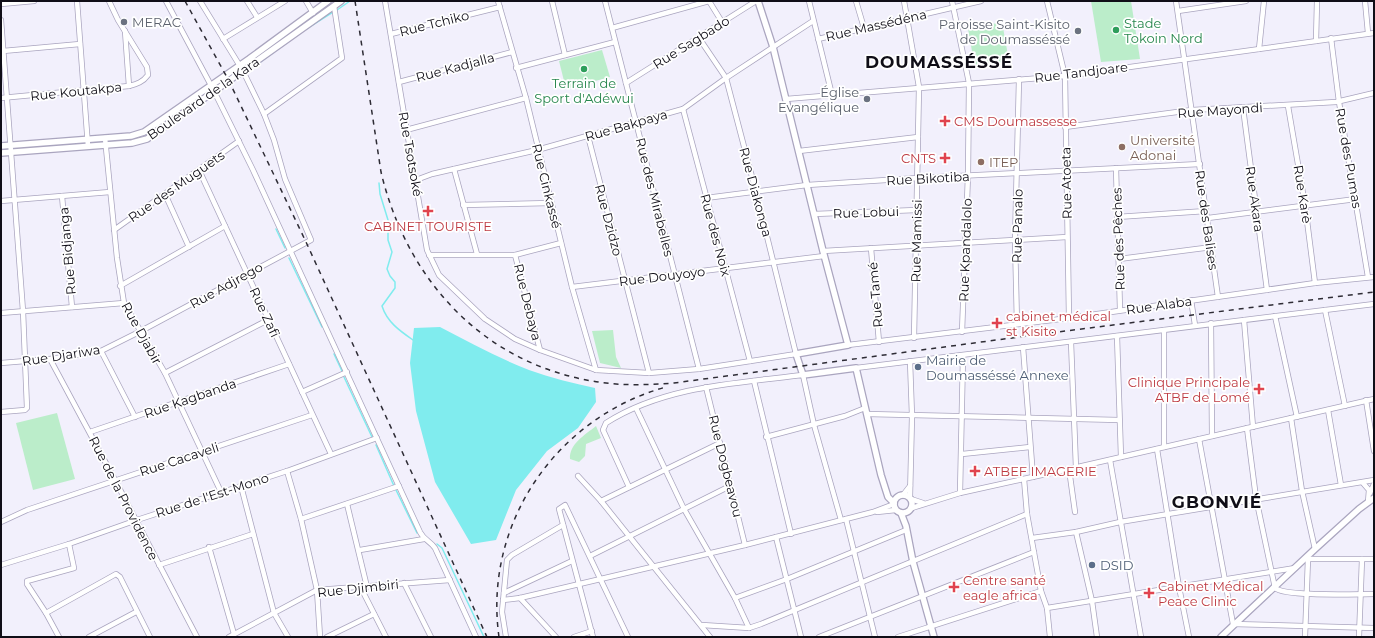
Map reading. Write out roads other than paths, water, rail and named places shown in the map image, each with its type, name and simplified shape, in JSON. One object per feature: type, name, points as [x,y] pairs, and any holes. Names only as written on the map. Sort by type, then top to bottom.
[{"type":"main road","name":"Boulevard de la Kara","points":[[1,153],[132,143],[147,139],[214,91],[240,66],[312,11],[328,1]]},
{"type":"main road","name":"Boulevard de la Kara","points":[[1,146],[131,136],[144,132],[240,66],[341,1]]},
{"type":"main road","points":[[757,1],[773,47],[823,254],[848,345],[796,354],[803,375],[856,368],[885,488],[888,497],[894,504],[906,528],[913,562],[934,637]]},
{"type":"main road","points":[[885,488],[889,492],[910,498],[910,510],[906,528]]},
{"type":"main road","points":[[894,504],[896,498],[901,495]]},
{"type":"main road","points":[[1221,637],[1233,624],[1306,559],[1315,548],[1368,502],[1372,496]]},
{"type":"main road","points":[[898,512],[910,510]]},
{"type":"street","points":[[1,4],[34,1]]},
{"type":"street","points":[[76,1],[88,146]]},
{"type":"street","points":[[109,1],[125,30],[129,86]]},
{"type":"street","points":[[166,1],[239,141],[424,539]]},
{"type":"street","points":[[200,1],[240,66],[264,114],[342,58],[334,6]]},
{"type":"street","points":[[247,1],[257,17]]},
{"type":"street","points":[[223,39],[285,1]]},
{"type":"street","points":[[306,1],[312,11]]},
{"type":"street","name":"Rue Tsotsoké","points":[[385,1],[428,255],[439,275],[485,319],[515,339],[540,350],[596,370],[649,373],[699,369],[796,354]]},
{"type":"street","name":"Rue Cinkassé","points":[[498,1],[516,68],[526,98],[537,150],[572,286],[596,370]]},
{"type":"street","points":[[552,1],[566,55]]},
{"type":"street","name":"Rue des Mirabelles","points":[[605,1],[699,369]]},
{"type":"street","points":[[612,28],[709,1],[722,22]]},
{"type":"street","name":"Rue Sagbado","points":[[626,83],[757,1]]},
{"type":"street","points":[[808,1],[832,95]]},
{"type":"street","points":[[856,1],[864,28]]},
{"type":"street","name":"Rue Mamissi","points":[[904,1],[919,87],[914,338]]},
{"type":"street","name":"Rue Kpandalolo","points":[[952,1],[969,83],[968,175],[964,245],[962,332]]},
{"type":"street","name":"Rue Massédéna","points":[[818,39],[981,1]]},
{"type":"street","name":"Rue Atoeta","points":[[1047,1],[1064,76],[1069,318]]},
{"type":"street","name":"Rue des Balises","points":[[1176,1],[1218,297]]},
{"type":"street","points":[[1178,11],[1246,1]]},
{"type":"street","points":[[1259,49],[1264,1]]},
{"type":"street","points":[[1316,41],[1317,1]]},
{"type":"street","points":[[1365,1],[1368,34]]},
{"type":"street","name":"Rue Tchiko","points":[[391,34],[500,7]]},
{"type":"street","points":[[1,20],[23,311],[27,408],[25,410],[1,412]]},
{"type":"street","name":"Rue Bakpaya","points":[[416,180],[537,150],[636,123],[683,108],[813,21]]},
{"type":"street","name":"Rue Koutakpa","points":[[1,98],[84,91],[129,86],[139,83],[148,75],[146,67],[125,30]]},
{"type":"street","name":"Rue Tandjoare","points":[[786,99],[1064,76],[1374,33]]},
{"type":"street","name":"Rue Diakonga","points":[[699,38],[726,78],[796,354]]},
{"type":"street","name":"Rue des Pumas","points":[[1331,38],[1339,102],[1368,277]]},
{"type":"street","points":[[516,68],[615,42]]},
{"type":"street","points":[[3,51],[80,44]]},
{"type":"street","name":"Rue Kadjalla","points":[[399,82],[512,52]]},
{"type":"street","name":"Rue Panalo","points":[[1017,324],[1016,240],[1019,79]]},
{"type":"street","name":"Rue Mayondi","points":[[1065,127],[1192,110],[1288,106],[1339,102],[1374,93]]},
{"type":"street","points":[[406,130],[526,98]]},
{"type":"street","name":"Rue Karè","points":[[1288,106],[1305,205],[1315,283]]},
{"type":"street","name":"Rue des Noix","points":[[683,108],[750,361]]},
{"type":"street","name":"Rue Akara","points":[[1243,108],[1258,211],[1267,290]]},
{"type":"street","name":"Rue Adjrego","points":[[141,331],[311,239],[285,179],[264,114]]},
{"type":"street","name":"Rue Dzidzo","points":[[588,136],[649,373]]},
{"type":"street","points":[[799,151],[918,137]]},
{"type":"street","name":"Rue Djabir","points":[[105,138],[120,286],[124,303],[165,373],[221,492]]},
{"type":"street","name":"Rue des Muguets","points":[[114,230],[239,141]]},
{"type":"street","name":"Rue Bikotiba","points":[[706,198],[807,185],[1017,172],[1200,164]]},
{"type":"street","name":"Rue des Pêches","points":[[1116,168],[1120,310]]},
{"type":"street","name":"Rue Zafi","points":[[199,170],[331,454]]},
{"type":"street","points":[[454,170],[478,254]]},
{"type":"street","points":[[1,201],[110,192]]},
{"type":"street","points":[[165,194],[189,247]]},
{"type":"street","name":"Rue Bidjanga","points":[[62,196],[72,307]]},
{"type":"street","points":[[1208,218],[1356,199]]},
{"type":"street","points":[[463,205],[551,203]]},
{"type":"street","name":"Rue Lobui","points":[[814,214],[917,210]]},
{"type":"street","points":[[1117,217],[1206,211]]},
{"type":"street","points":[[120,286],[225,226]]},
{"type":"street","name":"Rue Douyoyo","points":[[572,286],[625,281],[872,248],[964,245],[1016,240],[1067,238]]},
{"type":"street","points":[[428,255],[515,255],[561,243]]},
{"type":"street","points":[[1118,260],[1212,247]]},
{"type":"street","name":"Rue Tamé","points":[[872,248],[879,342]]},
{"type":"street","name":"Rue Debaya","points":[[515,255],[540,350]]},
{"type":"street","name":"Rue Alaba","points":[[848,345],[962,332],[1315,283],[1374,277]]},
{"type":"street","points":[[1191,300],[1195,325]]},
{"type":"street","points":[[1,313],[124,303]]},
{"type":"street","points":[[856,368],[963,356],[1210,323],[1374,304]]},
{"type":"street","points":[[1325,310],[1345,406]]},
{"type":"street","points":[[1275,316],[1297,417]]},
{"type":"street","points":[[165,373],[268,320]]},
{"type":"street","points":[[1244,320],[1252,427]]},
{"type":"street","points":[[1210,323],[1212,436]]},
{"type":"street","points":[[1164,330],[1164,447]]},
{"type":"street","name":"Rue Djariwa","points":[[1,363],[50,359],[101,350],[141,331]]},
{"type":"street","points":[[1117,336],[1121,457]]},
{"type":"street","points":[[1071,342],[1076,468]]},
{"type":"street","points":[[1023,347],[1033,477]]},
{"type":"street","points":[[101,350],[135,417]]},
{"type":"street","points":[[960,492],[963,417],[963,356]]},
{"type":"street","name":"Rue de la Providence","points":[[50,359],[90,432],[197,637]]},
{"type":"street","points":[[910,361],[912,416],[910,498],[923,503]]},
{"type":"street","name":"Rue Kagbanda","points":[[90,432],[289,364]]},
{"type":"street","points":[[302,392],[347,372]]},
{"type":"street","points":[[629,487],[602,430],[606,423],[656,400],[706,388],[803,375],[814,425],[844,519],[875,637]]},
{"type":"street","points":[[754,381],[766,437],[791,534]]},
{"type":"street","name":"Rue Dogbeavou","points":[[706,388],[745,545]]},
{"type":"street","points":[[910,510],[923,503],[960,492],[1069,470],[1374,399]]},
{"type":"street","points":[[1366,400],[1374,452]]},
{"type":"street","points":[[636,408],[666,468],[684,509],[735,598],[749,628]]},
{"type":"street","points":[[1328,410],[1341,485]]},
{"type":"street","points":[[766,437],[866,411],[912,416],[1119,420]]},
{"type":"street","name":"Rue Cacaveli","points":[[1,522],[28,510],[115,480],[312,415]]},
{"type":"street","points":[[1291,418],[1302,491],[1315,548]]},
{"type":"street","points":[[1247,428],[1256,498],[1272,571],[1274,587],[1281,592],[1306,594],[1374,594]]},
{"type":"street","name":"Rue de l'Est-Mono","points":[[1,565],[69,544],[136,520],[287,471],[377,438]]},
{"type":"street","points":[[1199,439],[1233,624],[1374,628]]},
{"type":"street","points":[[601,501],[720,443]]},
{"type":"street","points":[[962,454],[1030,447]]},
{"type":"street","points":[[1156,449],[1179,587],[1189,637]]},
{"type":"street","points":[[1110,460],[1142,637]]},
{"type":"street","points":[[1069,470],[1075,512]]},
{"type":"street","points":[[287,471],[301,519],[317,590],[320,637]]},
{"type":"street","points":[[578,476],[601,501],[702,625],[710,637]]},
{"type":"street","points":[[1024,479],[1027,514],[1041,591],[1047,608],[1050,637]]},
{"type":"street","points":[[1032,538],[1076,532],[1120,522],[1168,515],[1256,498],[1363,483],[1374,480]]},
{"type":"street","points":[[1363,483],[1368,488],[1372,496]]},
{"type":"street","points":[[901,495],[911,484]]},
{"type":"street","points":[[1372,496],[1374,484]]},
{"type":"street","points":[[242,486],[274,613],[288,637]]},
{"type":"street","points":[[301,519],[399,486]]},
{"type":"street","points":[[590,556],[730,486]]},
{"type":"street","points":[[347,504],[360,550],[368,587]]},
{"type":"street","points":[[503,600],[520,598],[600,580],[653,566],[791,534],[873,512],[894,504]]},
{"type":"street","points":[[593,637],[559,509],[565,505],[628,637]]},
{"type":"street","points":[[873,512],[898,512]]},
{"type":"street","points":[[702,625],[749,628],[861,584],[1027,514]]},
{"type":"street","points":[[506,637],[503,600],[509,557],[563,525]]},
{"type":"street","points":[[735,598],[853,552],[906,528]]},
{"type":"street","points":[[1076,532],[1092,601],[1098,637]]},
{"type":"street","points":[[159,565],[209,547],[253,534]]},
{"type":"street","points":[[776,537],[801,637]]},
{"type":"street","points":[[360,550],[424,539],[430,542],[435,548],[476,637]]},
{"type":"street","points":[[59,637],[46,613],[27,584],[27,580],[74,568],[69,544]]},
{"type":"street","points":[[209,547],[232,636]]},
{"type":"street","points":[[819,637],[1034,552]]},
{"type":"street","points":[[1305,637],[1306,559],[1374,559]]},
{"type":"street","points":[[1359,637],[1362,559]]},
{"type":"street","points":[[504,593],[572,561]]},
{"type":"street","points":[[1047,608],[1295,568]]},
{"type":"street","points":[[46,613],[116,574],[120,577],[136,612],[150,637]]},
{"type":"street","name":"Rue Djimbiri","points":[[232,636],[317,590],[361,588],[450,580]]},
{"type":"street","points":[[404,583],[431,637]]},
{"type":"street","points":[[361,588],[386,637]]},
{"type":"street","points":[[898,637],[1041,591]]},
{"type":"street","points":[[520,598],[556,637]]},
{"type":"street","points":[[89,637],[136,612]]},
{"type":"street","points":[[327,637],[374,614]]},
{"type":"street","points":[[340,631],[342,637]]},
{"type":"street","points":[[574,637],[592,631]]},
{"type":"water","points":[[440,327],[495,355],[529,370],[595,388],[596,402],[578,428],[547,451],[516,490],[496,540],[471,544],[435,482],[416,411],[410,363],[414,328]]},
{"type":"waterway","points":[[337,10],[350,1]]},
{"type":"waterway","points":[[306,29],[333,12]]},
{"type":"waterway","points":[[248,71],[274,52]]},
{"type":"waterway","points":[[379,183],[380,194],[388,220],[388,240],[392,252],[387,269],[395,282],[395,288],[382,306],[387,317],[399,330],[413,340]]},
{"type":"waterway","points":[[276,229],[285,248]]},
{"type":"waterway","points":[[289,258],[322,327]]},
{"type":"waterway","points":[[334,354],[342,371]]},
{"type":"waterway","points":[[344,377],[372,437]]},
{"type":"waterway","points":[[376,445],[394,486]]},
{"type":"waterway","points":[[396,490],[417,533]]},
{"type":"waterway","points":[[437,544],[442,548],[484,637]]},
{"type":"railway","points":[[185,1],[229,81],[306,242],[487,637]]},
{"type":"railway","points":[[355,1],[381,172],[393,211],[409,247],[429,280],[454,309],[483,334],[516,355],[552,371],[592,381],[612,384],[643,385],[674,383],[1374,292]]},
{"type":"railway","points":[[499,637],[497,595],[503,554],[516,516],[536,480],[561,449],[592,423],[627,402],[666,387]]},
{"type":"place","name":"MERAC","points":[[124,22]]},
{"type":"place","name":"Stade Tokoin Nord","points":[[1116,30]]},
{"type":"place","name":"Paroisse Saint-Kisito de Doumasséssé","points":[[1078,31]]},
{"type":"place","name":"Terrain de Sport d'Adéwui","points":[[584,69]]},
{"type":"place","name":"Église Evangélique","points":[[867,99]]},
{"type":"place","name":"CMS Doumassesse","points":[[945,121]]},
{"type":"place","name":"Université Adonai","points":[[1122,147]]},
{"type":"place","name":"CNTS","points":[[945,158]]},
{"type":"place","name":"ITEP","points":[[981,162]]},
{"type":"place","name":"CABINET TOURISTE","points":[[428,211]]},
{"type":"place","name":"cabinet médical st Kisito","points":[[997,323]]},
{"type":"place","name":"Mairie de Doumasséssé Annexe","points":[[918,367]]},
{"type":"place","name":"Clinique Principale ATBF de Lomé","points":[[1259,389]]},
{"type":"place","name":"ATBEF IMAGERIE","points":[[975,471]]},
{"type":"place","name":"DSID","points":[[1092,565]]},
{"type":"place","name":"Centre santé eagle africa","points":[[954,587]]},
{"type":"place","name":"Cabinet Médical Peace Clinic","points":[[1149,593]]},
{"type":"district","name":"DOUMASSÉSSÉ","points":[[939,62]]},
{"type":"district","name":"GBONVIÉ","points":[[1217,502]]}]
